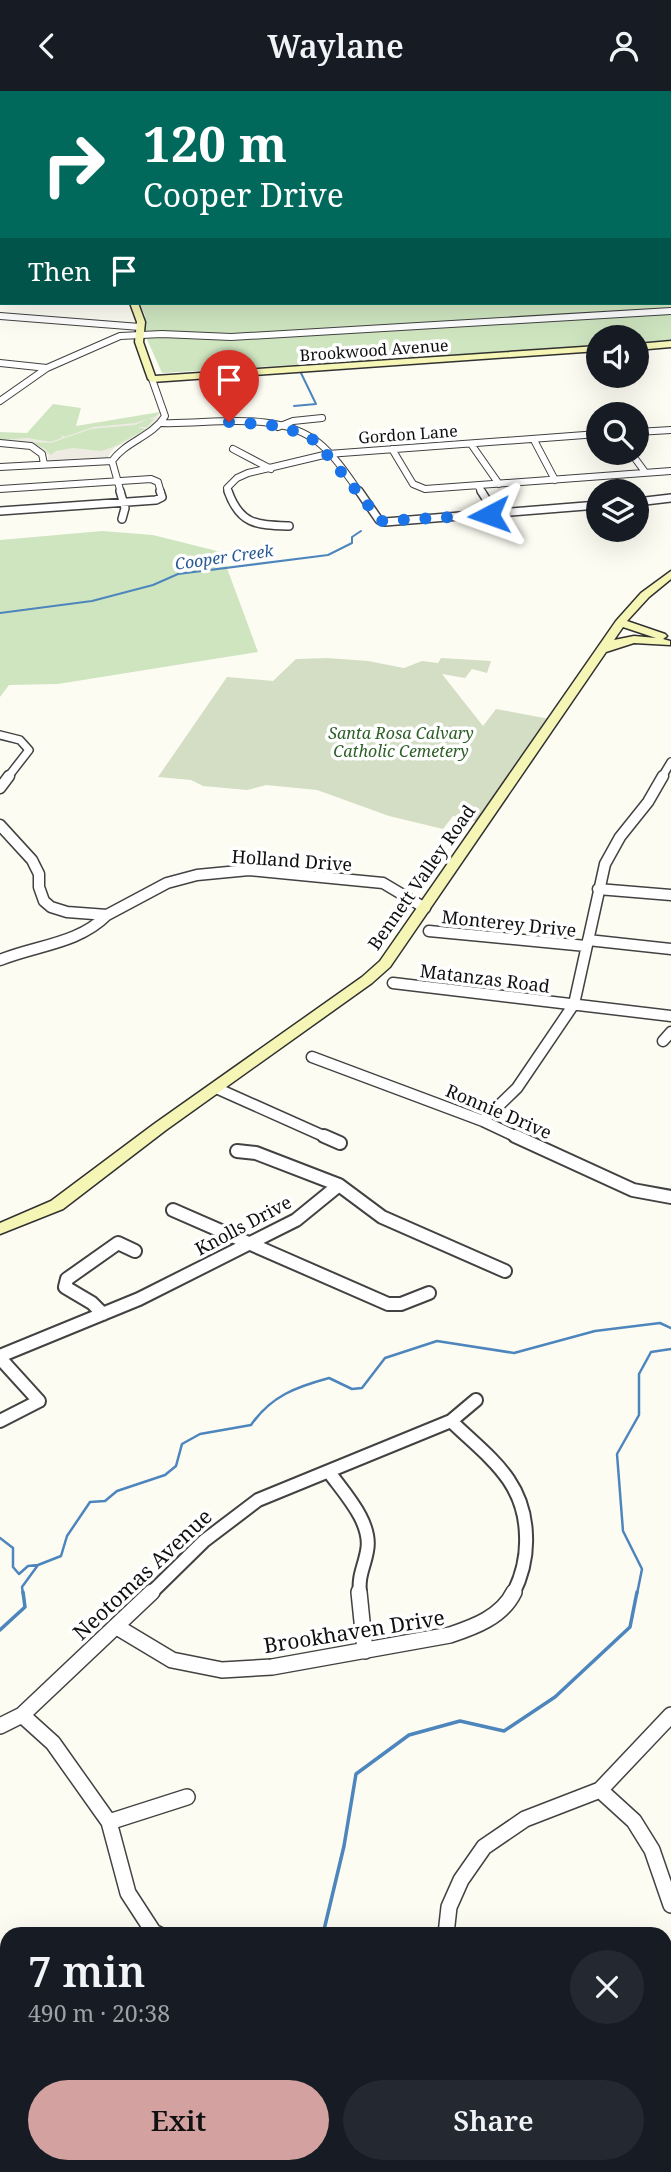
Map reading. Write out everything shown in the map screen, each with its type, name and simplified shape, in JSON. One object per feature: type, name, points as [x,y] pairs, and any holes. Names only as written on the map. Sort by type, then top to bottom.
[{"type":"street","points":[[122,519],[125,512],[112,461],[122,446],[161,423],[165,416],[139,342],[141,321],[135,305]]},
{"type":"street","points":[[0,316],[171,335],[231,337],[671,311]]},
{"type":"street","points":[[0,401],[47,368],[116,337],[140,331]]},
{"type":"street","points":[[649,346],[671,344]]},
{"type":"street","name":"Brookwood Avenue","points":[[152,379],[586,350]]},
{"type":"street","points":[[0,363],[47,368]]},
{"type":"street","points":[[278,427],[293,421],[322,418]]},
{"type":"street","points":[[161,423],[238,422],[278,427],[306,435],[328,454],[381,521],[586,506]]},
{"type":"street","points":[[649,431],[671,430]]},
{"type":"street","name":"Gordon Lane","points":[[289,526],[254,524],[244,520],[227,488],[237,478],[304,458],[328,454],[586,436]]},
{"type":"street","points":[[535,442],[555,480]]},
{"type":"street","points":[[0,443],[31,446],[42,454],[44,464]]},
{"type":"street","points":[[471,444],[499,484]]},
{"type":"street","points":[[233,449],[271,469]]},
{"type":"street","points":[[392,449],[413,484],[421,489],[671,471]]},
{"type":"street","points":[[0,467],[112,461]]},
{"type":"street","points":[[640,465],[645,472]]},
{"type":"street","points":[[0,489],[150,479],[158,482],[161,499],[0,512]]},
{"type":"street","points":[[478,486],[496,514]]},
{"type":"street","points":[[649,501],[671,498]]},
{"type":"street","name":"Bennett Valley Road","points":[[0,1229],[57,1205],[160,1127],[367,980],[385,964],[620,623],[645,595],[671,574]]},
{"type":"street","points":[[620,623],[669,643]]},
{"type":"street","points":[[601,650],[632,638],[669,643]]},
{"type":"street","points":[[0,735],[20,740],[29,750],[0,788]]},
{"type":"street","points":[[483,1121],[517,1088],[573,1004],[598,889],[612,850],[648,802],[671,762]]},
{"type":"street","points":[[0,825],[32,860],[39,874],[39,887],[44,901],[51,907],[67,912],[107,915]]},
{"type":"street","name":"Holland Drive","points":[[0,960],[83,934],[107,915],[167,883],[197,875],[231,871],[282,872],[383,883],[425,908]]},
{"type":"street","points":[[598,889],[671,895]]},
{"type":"street","name":"Monterey Drive","points":[[429,931],[671,949]]},
{"type":"street","name":"Matanzas Road","points":[[393,983],[671,1016]]},
{"type":"street","points":[[663,1041],[671,1032]]},
{"type":"street","name":"Ronnie Drive","points":[[312,1057],[483,1121],[633,1190],[671,1197]]},
{"type":"street","points":[[216,1088],[340,1143]]},
{"type":"street","points":[[237,1151],[256,1153],[339,1185],[382,1217],[505,1271]]},
{"type":"street","name":"Knolls Drive","points":[[0,1357],[139,1299],[296,1220],[339,1185]]},
{"type":"street","points":[[173,1210],[388,1304],[401,1304],[429,1293]]},
{"type":"street","points":[[103,1314],[92,1303],[65,1287],[67,1279],[118,1243],[135,1251]]},
{"type":"street","points":[[0,1357],[39,1401],[0,1421]]},
{"type":"street","name":"Neotomas Avenue","points":[[0,1726],[22,1715],[204,1541],[258,1500],[451,1421],[476,1400]]},
{"type":"street","name":"Brookhaven Drive","points":[[117,1627],[171,1660],[212,1669],[287,1667],[459,1635],[500,1613],[513,1597],[526,1571],[524,1513],[512,1482],[451,1421]]},
{"type":"street","points":[[329,1472],[362,1520],[368,1548],[358,1578],[365,1651]]},
{"type":"street","points":[[22,1715],[53,1743],[109,1822],[128,1893],[150,1927]]},
{"type":"street","points":[[447,1927],[449,1907],[461,1880],[484,1847],[525,1819],[600,1790],[671,1715]]},
{"type":"street","points":[[600,1790],[634,1821],[646,1841],[671,1905]]},
{"type":"street","points":[[109,1822],[187,1797]]},
{"type":"green space","points":[[140,305],[671,305],[671,341],[649,343],[649,325],[586,325],[586,347],[162,373],[146,337],[145,315]]},
{"type":"green space","points":[[53,404],[81,408],[76,426],[160,412],[152,426],[112,449],[107,458],[52,462],[44,450],[31,443],[0,440],[0,432],[27,433]]},
{"type":"green space","points":[[102,531],[153,535],[221,552],[258,652],[58,684],[9,685],[0,697],[0,540]]},
{"type":"green space","name":"Santa Rosa Calvary Catholic Cemetery","points":[[441,658],[491,661],[487,673],[472,669],[465,678],[442,674],[483,726],[496,709],[550,719],[478,822],[453,816],[443,829],[389,816],[317,790],[266,785],[247,790],[203,786],[191,780],[158,777],[227,677],[273,681],[296,659],[368,661],[404,668],[422,661],[438,663]]},
{"type":"shaded area","points":[[160,412],[158,419],[149,427],[140,432],[145,429],[137,427],[147,427],[154,419],[148,419]]},
{"type":"shaded area","points":[[147,419],[135,425],[91,429],[51,443],[27,442],[44,448],[51,455],[56,451],[73,448],[101,451],[118,444],[104,460],[48,462],[48,453],[37,446],[0,440],[28,438],[50,442],[62,438],[61,435],[65,437],[93,427],[135,423]]},
{"type":"waterway","points":[[294,406],[316,404],[300,371]]},
{"type":"waterway","name":"Cooper Creek","points":[[0,613],[92,601],[153,585],[178,574],[328,555],[352,543],[352,537],[361,531]]},
{"type":"waterway","points":[[38,1565],[61,1556],[67,1536],[90,1502],[105,1501],[117,1491],[165,1475],[176,1466],[182,1444],[200,1434],[251,1425],[267,1407],[295,1389],[329,1378],[352,1389],[362,1388],[385,1358],[437,1341],[514,1353],[595,1331],[660,1323],[671,1328]]},
{"type":"waterway","points":[[637,1594],[642,1569],[623,1531],[617,1454],[639,1415],[639,1374],[651,1352],[671,1349]]},
{"type":"waterway","points":[[0,1538],[13,1548],[13,1567],[19,1574],[28,1566],[38,1565]]},
{"type":"waterway","points":[[23,1594],[22,1587],[38,1565]]},
{"type":"waterway","points":[[0,1630],[25,1607],[23,1592]]},
{"type":"waterway","points":[[325,1927],[344,1846],[356,1774],[409,1735],[460,1721],[504,1731],[555,1697],[630,1627],[637,1592]]},
{"type":"route","points":[[229,422],[271,425],[306,435],[316,441],[381,521],[489,515]]}]
